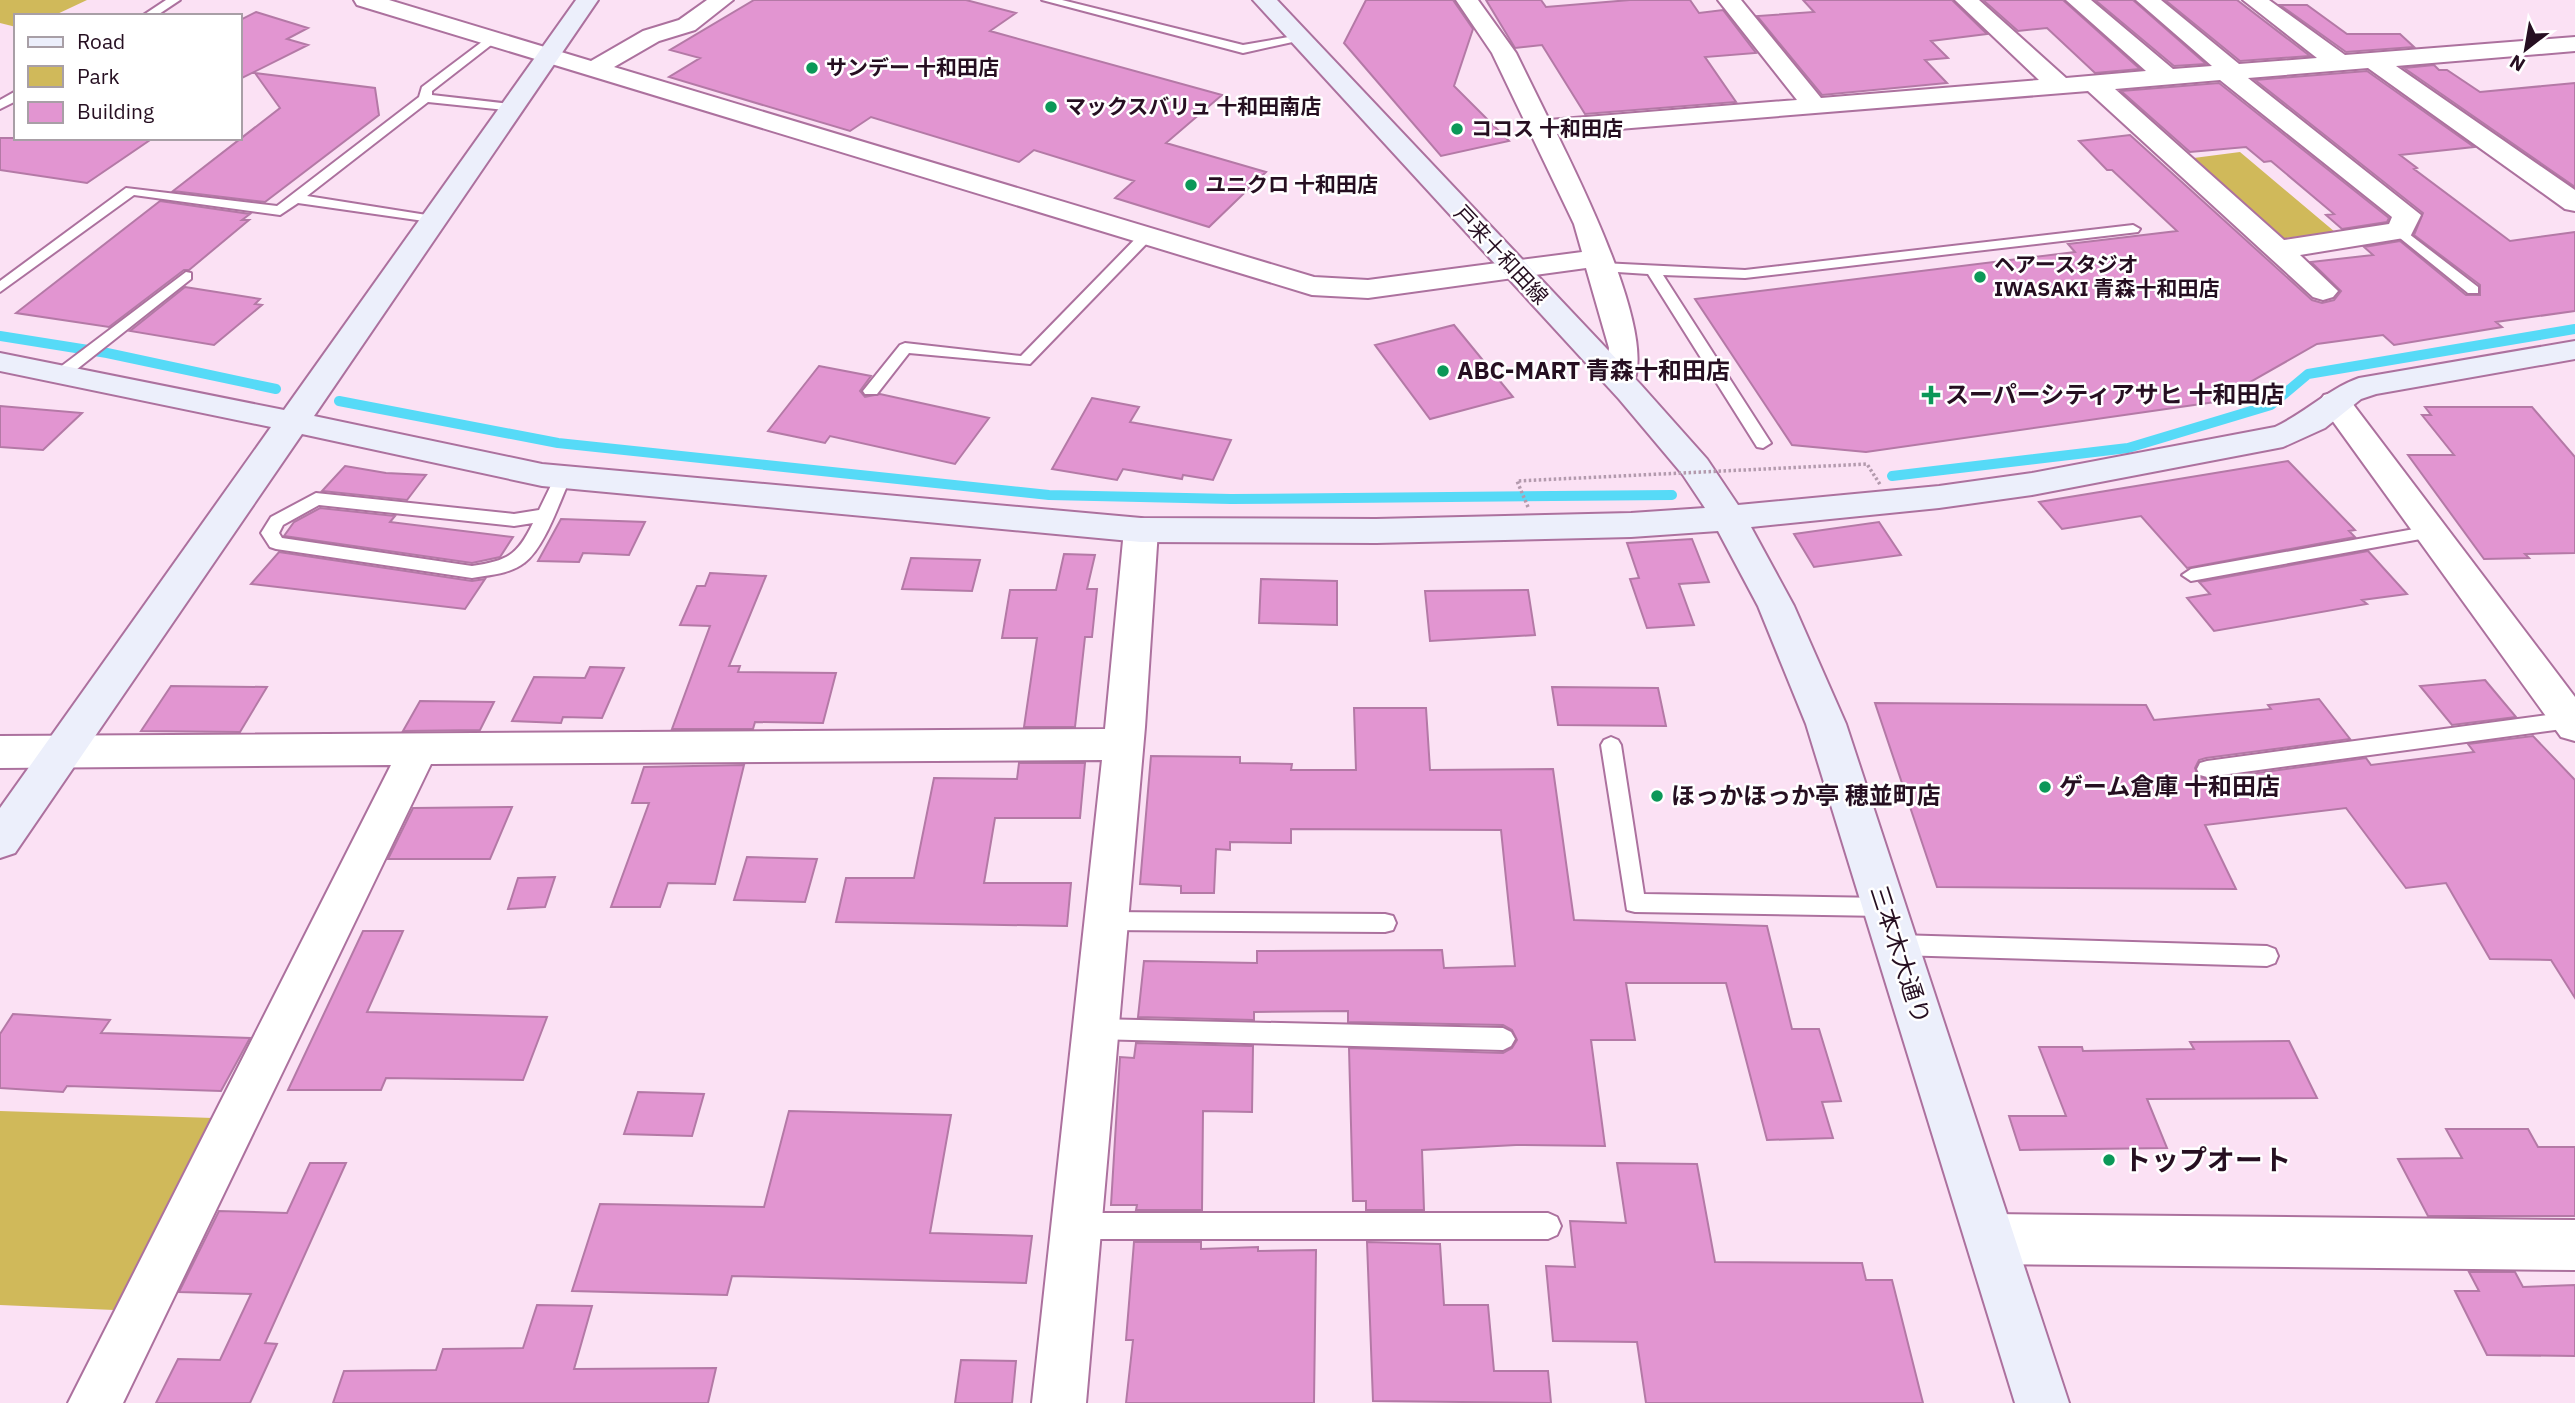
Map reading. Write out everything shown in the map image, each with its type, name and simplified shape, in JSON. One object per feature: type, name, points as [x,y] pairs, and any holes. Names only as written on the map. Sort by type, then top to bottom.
[{"type":"street","points":[[365,0],[1312,286],[1368,289],[1600,262]]},
{"type":"street","points":[[0,841],[289,423],[587,0]]},
{"type":"street","points":[[596,68],[651,36],[687,25],[722,0]]},
{"type":"street","name":"戸来十和田線","points":[[1264,0],[1620,380],[1695,467],[1729,518]]},
{"type":"street","points":[[1467,0],[1504,53],[1588,225],[1624,348],[1620,380]]},
{"type":"street","points":[[1729,0],[1815,106]]},
{"type":"street","points":[[1966,0],[2060,86]]},
{"type":"street","points":[[2077,0],[2167,77]]},
{"type":"street","points":[[2147,0],[2229,72],[2407,215],[2400,231],[2275,250]]},
{"type":"street","points":[[2254,0],[2338,62]]},
{"type":"street","points":[[1541,128],[2575,44]]},
{"type":"street","points":[[2372,60],[2575,203]]},
{"type":"street","points":[[2094,83],[2323,291]]},
{"type":"street","points":[[0,362],[71,366],[289,423],[563,477],[1141,530],[1389,531],[1631,525],[1939,497],[2164,460],[2283,436],[2314,421],[2350,392],[2370,385],[2575,350]]},
{"type":"street","points":[[2335,402],[2573,723]]},
{"type":"street","name":"三本木大通り","points":[[1729,518],[1776,606],[1826,724],[2042,1403]]},
{"type":"street","points":[[1059,1403],[1141,530]]},
{"type":"street","points":[[0,752],[1123,744]]},
{"type":"street","points":[[95,1403],[420,747]]},
{"type":"street","points":[[1990,1239],[2575,1245]]},
{"type":"lane","points":[[151,14],[174,0]]},
{"type":"lane","points":[[1048,0],[1242,49],[1300,39]]},
{"type":"lane","points":[[425,98],[426,90],[491,39]]},
{"type":"lane","points":[[0,288],[131,191],[280,211],[425,98],[511,108]]},
{"type":"lane","points":[[296,199],[433,220]]},
{"type":"lane","points":[[1600,262],[1653,270],[1745,274],[2133,229]]},
{"type":"lane","points":[[2400,231],[2473,290]]},
{"type":"lane","points":[[871,391],[905,348],[1025,362],[1147,235]]},
{"type":"lane","points":[[1653,270],[1763,443]]},
{"type":"lane","points":[[71,366],[186,276]]},
{"type":"lane","points":[[544,515],[514,520],[316,499],[276,521],[270,533],[276,543],[472,572],[498,568],[523,555],[544,515],[563,477]]},
{"type":"lane","points":[[2191,575],[2431,532]]},
{"type":"lane","points":[[2207,769],[2573,723]]},
{"type":"lane","points":[[1611,745],[1634,903],[2267,956]]},
{"type":"lane","points":[[1106,921],[1385,923]]},
{"type":"lane","points":[[1095,1029],[1503,1039]]},
{"type":"lane","points":[[1076,1226],[1548,1226]]},
{"type":"path","points":[[1528,507],[1517,481],[1867,464],[1881,486]]},
{"type":"green space","points":[[0,0],[87,0],[57,14],[14,14],[14,26],[0,23]]},
{"type":"green space","points":[[2240,152],[2335,232],[2278,239],[2186,159]]},
{"type":"green space","points":[[0,1111],[213,1118],[114,1310],[0,1305]]},
{"type":"building","points":[[754,0],[966,0],[1016,13],[990,31],[1222,95],[1166,143],[1266,172],[1209,227],[1115,198],[1134,181],[1034,150],[1019,162],[871,117],[850,131],[669,77],[700,58],[670,50]]},
{"type":"building","points":[[1366,0],[1453,0],[1473,29],[1454,86],[1509,141],[1441,156],[1344,43]]},
{"type":"building","points":[[1486,0],[1541,0],[1546,7],[1630,0],[1690,0],[1699,13],[1723,10],[1756,53],[1705,57],[1736,102],[1585,114],[1542,45],[1515,48]]},
{"type":"building","points":[[1803,0],[1952,0],[1987,34],[1931,41],[1948,58],[1925,60],[1947,83],[1822,95],[1757,16],[1814,12]]},
{"type":"building","points":[[1983,0],[2063,0],[2140,69],[2095,73],[2047,28],[2018,31]]},
{"type":"building","points":[[2095,0],[2133,0],[2206,64],[2174,66]]},
{"type":"building","points":[[2165,0],[2237,0],[2310,56],[2240,61]]},
{"type":"building","points":[[2280,5],[2307,5],[2347,34],[2400,34],[2414,47],[2346,52]]},
{"type":"building","points":[[256,12],[308,28],[287,39],[308,45],[242,78],[242,19]]},
{"type":"building","points":[[2434,65],[2439,70],[2447,70],[2480,92],[2575,83],[2575,187],[2404,68]]},
{"type":"building","name":"スーパーシティアサヒ 十和田店","points":[[2367,71],[2474,147],[2400,155],[2417,168],[2414,169],[2510,241],[2575,232],[2575,311],[2496,322],[2502,327],[2394,345],[2383,335],[2317,344],[2215,402],[1866,452],[1792,445],[1695,299],[2075,252],[2068,244],[2177,231],[2112,170],[2107,170],[2079,141],[2130,135],[2312,300],[2322,303],[2334,300],[2341,291],[2311,262],[2373,255],[2364,247],[2400,241],[2466,295],[2480,295],[2480,285],[2414,235],[2423,213],[2255,80]]},
{"type":"building","points":[[255,73],[375,88],[379,115],[265,202],[173,191],[242,140],[280,108]]},
{"type":"building","points":[[2219,83],[2389,218],[2387,222],[2342,229],[2326,215],[2334,214],[2271,161],[2264,162],[2246,147],[2190,152],[2121,91]]},
{"type":"building","points":[[0,138],[150,140],[87,183],[0,170]]},
{"type":"building","points":[[160,201],[250,214],[242,220],[249,220],[189,270],[184,270],[109,327],[16,313]]},
{"type":"building","points":[[185,287],[260,299],[255,304],[262,305],[214,345],[130,331]]},
{"type":"building","name":"ABC-MART 青森十和田店","points":[[1454,325],[1513,397],[1430,419],[1375,345]]},
{"type":"building","points":[[819,366],[871,376],[860,391],[865,397],[880,394],[989,418],[955,464],[830,436],[825,443],[768,431]]},
{"type":"building","points":[[1092,398],[1139,407],[1130,422],[1231,440],[1213,480],[1183,475],[1182,479],[1123,469],[1117,480],[1052,469]]},
{"type":"building","points":[[0,406],[82,413],[43,450],[0,447]]},
{"type":"building","points":[[2425,407],[2532,407],[2575,457],[2575,553],[2525,554],[2529,558],[2484,559],[2408,455],[2454,455],[2422,415],[2431,415]]},
{"type":"building","points":[[2288,461],[2355,530],[2349,531],[2355,537],[2187,568],[2141,516],[2062,529],[2039,502]]},
{"type":"building","points":[[345,466],[386,473],[426,475],[407,500],[322,491]]},
{"type":"building","points":[[320,508],[395,516],[390,522],[513,537],[500,557],[472,563],[284,536],[294,522]]},
{"type":"building","points":[[561,519],[645,522],[629,555],[583,553],[579,562],[538,561]]},
{"type":"building","points":[[1879,522],[1901,555],[1814,567],[1794,534]]},
{"type":"building","points":[[1692,539],[1709,582],[1679,584],[1694,625],[1647,628],[1630,579],[1639,578],[1627,543]]},
{"type":"building","points":[[2368,551],[2407,594],[2362,600],[2367,604],[2214,631],[2187,598],[2210,594],[2199,582]]},
{"type":"building","points":[[279,552],[472,581],[485,579],[465,609],[251,584]]},
{"type":"building","points":[[1064,554],[1095,555],[1087,589],[1097,589],[1092,637],[1085,637],[1075,727],[1024,727],[1037,638],[1002,638],[1010,590],[1056,590]]},
{"type":"building","points":[[911,558],[980,560],[972,591],[902,589]]},
{"type":"building","points":[[710,573],[766,576],[729,666],[740,666],[738,672],[836,673],[823,723],[755,722],[753,729],[672,729],[710,626],[680,625],[697,586],[705,586]]},
{"type":"building","points":[[1261,579],[1337,581],[1337,625],[1259,623]]},
{"type":"building","points":[[1528,590],[1535,635],[1430,641],[1425,591]]},
{"type":"building","points":[[590,667],[624,668],[602,718],[563,717],[561,723],[512,721],[534,677],[585,678]]},
{"type":"building","points":[[2485,680],[2516,717],[2452,725],[2420,686]]},
{"type":"building","points":[[171,686],[267,687],[240,732],[141,731]]},
{"type":"building","points":[[1552,687],[1658,688],[1666,726],[1558,725]]},
{"type":"building","points":[[2319,699],[2350,739],[2206,758],[2199,760],[2195,768],[2198,776],[2207,780],[2366,758],[2371,765],[2474,752],[2468,744],[2533,736],[2575,780],[2575,998],[2551,960],[2490,959],[2446,883],[2406,888],[2346,808],[2205,825],[2236,889],[1937,887],[1875,703],[2146,705],[2154,720],[2271,709],[2268,705]]},
{"type":"building","points":[[420,701],[494,702],[480,730],[403,731]]},
{"type":"building","points":[[1354,708],[1426,708],[1430,770],[1553,769],[1574,920],[1767,926],[1792,1029],[1819,1029],[1841,1101],[1822,1102],[1833,1138],[1767,1140],[1726,983],[1626,983],[1635,1040],[1591,1040],[1605,1146],[1516,1145],[1422,1150],[1424,1210],[1366,1210],[1366,1201],[1353,1201],[1349,1048],[1503,1053],[1512,1048],[1517,1040],[1512,1030],[1503,1025],[1348,1022],[1348,1011],[1254,1012],[1254,1020],[1138,1017],[1144,961],[1257,963],[1257,951],[1442,950],[1444,968],[1515,966],[1501,830],[1291,829],[1291,843],[1230,842],[1230,850],[1216,849],[1214,893],[1181,893],[1181,886],[1140,884],[1151,756],[1240,757],[1240,763],[1292,764],[1291,770],[1356,770]]},
{"type":"building","points":[[1019,763],[1085,763],[1080,818],[995,818],[984,883],[1071,883],[1067,926],[836,922],[846,878],[914,878],[934,778],[1017,779]]},
{"type":"building","points":[[744,765],[715,884],[668,883],[660,907],[611,907],[649,803],[632,803],[644,767]]},
{"type":"building","points":[[512,807],[490,859],[388,859],[413,808]]},
{"type":"building","points":[[747,857],[817,859],[805,902],[734,900]]},
{"type":"building","points":[[555,877],[545,907],[508,909],[518,878]]},
{"type":"building","points":[[363,931],[403,931],[367,1012],[547,1017],[523,1080],[386,1078],[381,1090],[288,1090]]},
{"type":"building","points":[[13,1014],[110,1020],[101,1033],[250,1038],[221,1091],[67,1086],[63,1092],[0,1088],[0,1034]]},
{"type":"building","points":[[2289,1041],[2317,1098],[2147,1099],[2167,1148],[2020,1150],[2009,1116],[2066,1116],[2039,1047],[2082,1047],[2083,1051],[2194,1049],[2190,1042]]},
{"type":"building","points":[[1136,1043],[1253,1046],[1252,1112],[1203,1111],[1202,1210],[1136,1210],[1137,1205],[1111,1205],[1120,1057],[1134,1058]]},
{"type":"building","points":[[638,1092],[704,1094],[692,1136],[624,1134]]},
{"type":"building","points":[[789,1111],[951,1115],[930,1233],[1032,1236],[1026,1283],[732,1276],[727,1295],[572,1291],[600,1204],[764,1207]]},
{"type":"building","points":[[2446,1129],[2528,1129],[2538,1147],[2575,1147],[2575,1216],[2428,1216],[2398,1159],[2462,1158]]},
{"type":"building","points":[[310,1163],[346,1163],[265,1343],[277,1344],[250,1403],[156,1403],[178,1359],[220,1360],[251,1294],[179,1292],[219,1211],[287,1213]]},
{"type":"building","points":[[1617,1163],[1697,1164],[1715,1262],[1862,1263],[1866,1280],[1892,1280],[1923,1403],[1646,1403],[1637,1342],[1553,1341],[1546,1266],[1575,1267],[1570,1221],[1626,1223]]},
{"type":"building","points":[[1134,1242],[1201,1242],[1201,1249],[1258,1247],[1258,1251],[1316,1250],[1314,1403],[1126,1403],[1133,1340],[1126,1340]]},
{"type":"building","points":[[1367,1242],[1440,1244],[1444,1305],[1488,1305],[1494,1371],[1548,1371],[1551,1403],[1373,1401]]},
{"type":"building","points":[[2469,1272],[2515,1272],[2523,1287],[2575,1285],[2575,1356],[2487,1355],[2455,1291],[2479,1291]]},
{"type":"building","points":[[537,1305],[592,1306],[574,1369],[716,1368],[708,1403],[333,1403],[344,1371],[436,1370],[443,1349],[523,1348]]},
{"type":"building","points":[[961,1360],[1016,1361],[1012,1403],[955,1403]]},
{"type":"waterway","points":[[1892,476],[2128,448],[2271,405],[2308,374],[2575,329]]},
{"type":"waterway","points":[[0,336],[107,353],[276,389]]},
{"type":"waterway","points":[[339,401],[558,443],[1049,495],[1231,499],[1672,495]]},
{"type":"place","name":"サンデー 十和田店","points":[[812,68]]},
{"type":"place","name":"マックスバリュ 十和田南店","points":[[1051,107]]},
{"type":"place","name":"ココス 十和田店","points":[[1457,129]]},
{"type":"place","name":"ユニクロ 十和田店","points":[[1191,185]]},
{"type":"place","name":"ヘアースタジオ IWASAKI 青森十和田店","points":[[1980,277]]},
{"type":"place","name":"ABC-MART 青森十和田店","points":[[1443,371]]},
{"type":"place","name":"スーパーシティアサヒ 十和田店","points":[[1931,395]]},
{"type":"place","name":"ゲーム倉庫 十和田店","points":[[2045,787]]},
{"type":"place","name":"ほっかほっか亭 穂並町店","points":[[1657,796]]},
{"type":"place","name":"トップオート","points":[[2109,1160]]}]
